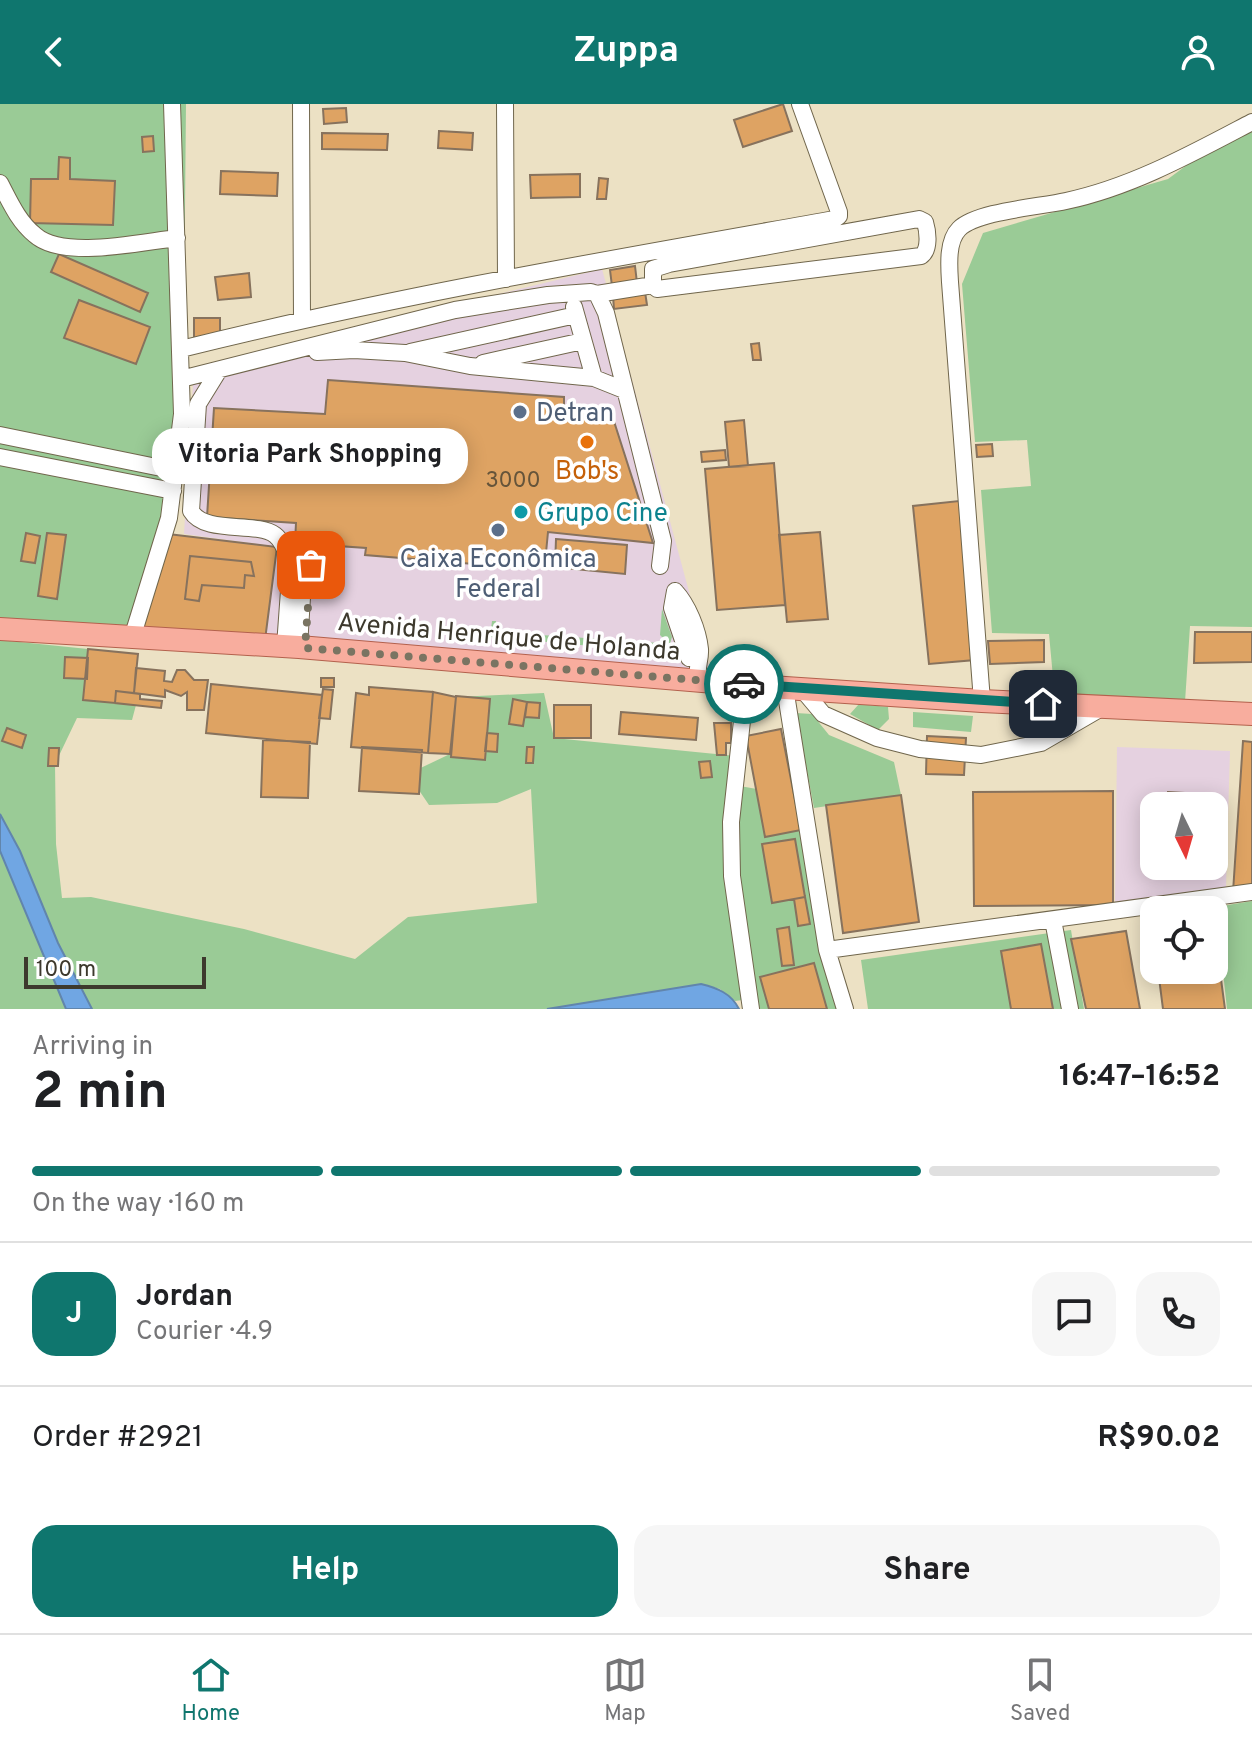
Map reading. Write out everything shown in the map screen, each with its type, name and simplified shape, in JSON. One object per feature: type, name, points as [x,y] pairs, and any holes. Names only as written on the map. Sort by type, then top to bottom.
[{"type":"main road","name":"Avenida Henrique de Holanda","points":[[0,629],[695,668],[746,684],[793,688],[1252,714]]},
{"type":"street","points":[[132,638],[169,518],[182,414],[172,104]]},
{"type":"street","points":[[301,104],[302,319]]},
{"type":"street","points":[[505,104],[506,279]]},
{"type":"street","points":[[181,349],[302,319],[838,218],[839,212],[800,104]]},
{"type":"street","points":[[982,701],[950,282],[953,239],[959,228],[973,220],[1067,201],[1112,188],[1160,169],[1252,122]]},
{"type":"street","points":[[0,183],[17,216],[37,237],[55,245],[95,247],[177,238]]},
{"type":"street","points":[[919,219],[926,225],[927,248],[921,256],[760,275],[657,289],[653,285],[652,272],[656,267],[919,219]]},
{"type":"street","points":[[757,250],[760,275]]},
{"type":"street","points":[[181,379],[455,310],[570,292],[597,294],[653,285]]},
{"type":"street","points":[[570,292],[594,378]]},
{"type":"street","points":[[597,294],[606,313],[663,541],[660,566]]},
{"type":"street","points":[[405,353],[576,315]]},
{"type":"street","points":[[470,366],[583,341]]},
{"type":"street","points":[[277,354],[354,350],[405,353],[470,366],[594,378],[624,390]]},
{"type":"street","points":[[219,370],[198,404],[190,501],[192,515],[204,522],[275,535],[301,564],[295,647]]},
{"type":"street","points":[[0,435],[176,471]]},
{"type":"street","points":[[50,467],[52,446]]},
{"type":"street","points":[[0,457],[173,491]]},
{"type":"street","points":[[675,591],[685,602],[689,637],[700,650],[695,668]]},
{"type":"street","points":[[746,684],[736,756],[731,836],[732,876],[751,1009]]},
{"type":"street","points":[[793,688],[823,714],[877,738],[920,749],[981,755],[1041,743],[1104,707]]},
{"type":"street","points":[[793,688],[827,950],[845,1009]]},
{"type":"street","points":[[827,950],[1252,892]]},
{"type":"street","points":[[1053,920],[1070,1009]]},
{"type":"shaded area","points":[[602,269],[712,677],[265,640],[277,547],[184,534],[194,368]]},
{"type":"shaded area","points":[[1117,747],[1230,751],[1228,819],[1228,792],[1140,792],[1140,880],[1226,880],[1226,887],[1140,896],[1140,899],[1115,902]]},
{"type":"green space","points":[[0,104],[186,104],[183,416],[174,501],[129,635],[0,621]]},
{"type":"green space","points":[[1252,117],[1252,627],[1190,626],[1185,702],[1055,699],[1049,634],[992,633],[981,490],[1031,486],[1027,440],[975,442],[962,284],[983,233],[1168,179]]},
{"type":"green space","points":[[662,609],[672,637],[669,647],[659,652],[490,637],[492,621],[496,621],[496,632],[659,643],[663,642],[660,635]]},
{"type":"green space","points":[[0,640],[88,649],[83,699],[136,705],[132,720],[77,718],[55,764],[56,844],[62,898],[91,897],[244,929],[355,959],[408,917],[537,903],[531,789],[497,803],[429,805],[408,774],[450,754],[456,697],[544,693],[554,738],[736,756],[734,785],[791,795],[844,1009],[754,1009],[750,999],[735,1001],[720,989],[701,984],[547,1009],[92,1009],[58,943],[20,851],[0,814]]},
{"type":"green space","points":[[859,704],[888,707],[889,719],[878,730],[850,714]]},
{"type":"green space","points":[[913,712],[973,716],[971,732],[913,727]]},
{"type":"green space","points":[[796,713],[812,714],[829,735],[894,762],[901,795],[814,808]]},
{"type":"green space","points":[[0,851],[66,1009],[0,1009]]},
{"type":"green space","points":[[1252,901],[1252,1009],[1227,1009],[1224,984],[1228,984],[1228,905]]},
{"type":"green space","points":[[1071,930],[1084,1009],[868,1009],[861,960]]},
{"type":"water","points":[[0,814],[20,851],[58,943],[92,1009],[66,1009],[0,851]]},
{"type":"water","points":[[701,984],[723,992],[739,1009],[547,1009]]},
{"type":"building","points":[[783,104],[792,131],[743,147],[734,120]]},
{"type":"building","points":[[346,108],[347,122],[324,124],[323,109]]},
{"type":"building","points":[[439,131],[473,133],[472,150],[438,148]]},
{"type":"building","points":[[322,133],[388,134],[387,150],[322,149]]},
{"type":"building","points":[[153,136],[154,151],[143,152],[142,137]]},
{"type":"building","points":[[59,157],[70,158],[70,179],[115,181],[113,225],[30,223],[31,179],[58,179]]},
{"type":"building","points":[[221,171],[278,173],[277,196],[220,194]]},
{"type":"building","points":[[580,174],[580,197],[531,198],[530,175]]},
{"type":"building","points":[[599,178],[608,179],[606,199],[597,199]]},
{"type":"building","points":[[59,254],[148,293],[140,312],[51,272]]},
{"type":"building","points":[[635,266],[637,283],[612,286],[610,270]]},
{"type":"building","points":[[249,273],[251,297],[218,300],[215,277]]},
{"type":"building","points":[[645,292],[647,305],[614,309],[613,296]]},
{"type":"building","points":[[79,300],[150,327],[136,364],[64,338]]},
{"type":"building","points":[[194,318],[220,318],[220,339],[194,338]]},
{"type":"building","points":[[759,343],[761,360],[753,360],[751,344]]},
{"type":"building","points":[[328,380],[564,397],[564,407],[610,409],[653,543],[548,532],[545,563],[500,559],[498,566],[365,555],[366,548],[295,543],[296,523],[207,517],[214,408],[325,414]]},
{"type":"building","points":[[744,420],[748,466],[729,467],[725,422]]},
{"type":"building","points":[[992,444],[993,456],[977,457],[976,445]]},
{"type":"building","points":[[725,450],[726,460],[702,462],[701,452]]},
{"type":"building","points":[[774,463],[785,605],[717,610],[705,469]]},
{"type":"building","points":[[959,501],[975,660],[929,664],[913,506]]},
{"type":"building","points":[[820,532],[828,619],[787,622],[779,535]]},
{"type":"building","points":[[26,533],[40,536],[35,563],[21,561]]},
{"type":"building","points":[[47,533],[66,535],[57,599],[38,596]]},
{"type":"building","points":[[168,534],[277,547],[265,640],[137,630]]},
{"type":"building","points":[[556,539],[627,545],[625,574],[555,567]]},
{"type":"building","points":[[190,556],[251,562],[254,576],[245,575],[244,588],[202,585],[199,601],[185,599]]},
{"type":"building","points":[[1195,632],[1252,632],[1252,662],[1194,663]]},
{"type":"building","points":[[1044,640],[1044,662],[990,664],[988,641]]},
{"type":"building","points":[[88,649],[138,654],[134,693],[116,691],[115,703],[83,700]]},
{"type":"building","points":[[65,657],[88,658],[87,679],[64,678]]},
{"type":"building","points":[[136,668],[165,671],[164,681],[172,682],[177,670],[185,670],[194,680],[208,680],[204,710],[187,710],[187,692],[181,696],[165,690],[165,697],[134,693]]},
{"type":"building","points":[[321,678],[334,678],[334,687],[321,687]]},
{"type":"building","points":[[211,684],[322,695],[317,744],[206,733]]},
{"type":"building","points":[[369,687],[433,692],[428,753],[351,747],[356,693],[369,695]]},
{"type":"building","points":[[323,689],[333,690],[330,719],[319,718]]},
{"type":"building","points":[[116,691],[140,694],[140,699],[162,701],[161,708],[115,703]]},
{"type":"building","points":[[433,692],[456,697],[450,754],[428,753]]},
{"type":"building","points":[[456,696],[490,699],[485,760],[451,757]]},
{"type":"building","points":[[513,699],[527,702],[523,726],[509,724]]},
{"type":"building","points":[[527,702],[540,703],[539,718],[525,717]]},
{"type":"building","points":[[554,705],[591,705],[591,738],[554,738]]},
{"type":"building","points":[[621,712],[698,718],[696,740],[619,734]]},
{"type":"building","points":[[714,723],[731,723],[731,743],[726,743],[726,755],[717,755]]},
{"type":"building","points":[[7,728],[26,735],[22,748],[2,741]]},
{"type":"building","points":[[781,729],[801,830],[765,837],[746,736]]},
{"type":"building","points":[[487,733],[498,734],[497,752],[485,751]]},
{"type":"building","points":[[927,736],[966,738],[964,775],[926,774]]},
{"type":"building","points":[[263,740],[310,742],[308,798],[261,797]]},
{"type":"building","points":[[1243,741],[1252,742],[1252,889],[1233,892]]},
{"type":"building","points":[[362,747],[422,750],[419,794],[359,791]]},
{"type":"building","points":[[527,747],[534,747],[533,763],[526,763]]},
{"type":"building","points":[[49,748],[59,748],[58,766],[48,766]]},
{"type":"building","points":[[710,761],[712,777],[701,778],[699,762]]},
{"type":"building","points":[[1113,791],[1113,905],[974,906],[973,792]]},
{"type":"building","points":[[901,795],[919,922],[843,933],[826,805]]},
{"type":"building","points":[[795,839],[805,897],[772,903],[762,844]]},
{"type":"building","points":[[805,897],[810,924],[798,926],[794,899]]},
{"type":"building","points":[[789,927],[794,965],[782,966],[777,929]]},
{"type":"building","points":[[1126,931],[1140,1009],[1086,1009],[1071,939]]},
{"type":"building","points":[[1041,944],[1053,1009],[1011,1009],[1001,951]]},
{"type":"building","points":[[814,963],[827,1009],[769,1009],[760,977]]},
{"type":"building","points":[[1160,984],[1222,984],[1225,1009],[1163,1009]]},
{"type":"way so far","points":[[311,565],[305,648],[744,684]]},
{"type":"place","name":"Detran","points":[[520,412]]},
{"type":"place","name":"Bob's","points":[[587,442]]},
{"type":"place","name":"Grupo Cine","points":[[521,512]]},
{"type":"place","name":"Caixa Econômica Federal","points":[[498,530]]},
{"type":"place","name":"Vitoria Park Shopping","points":[[311,565]]},
{"type":"route","points":[[744,684],[1043,704]]}]
